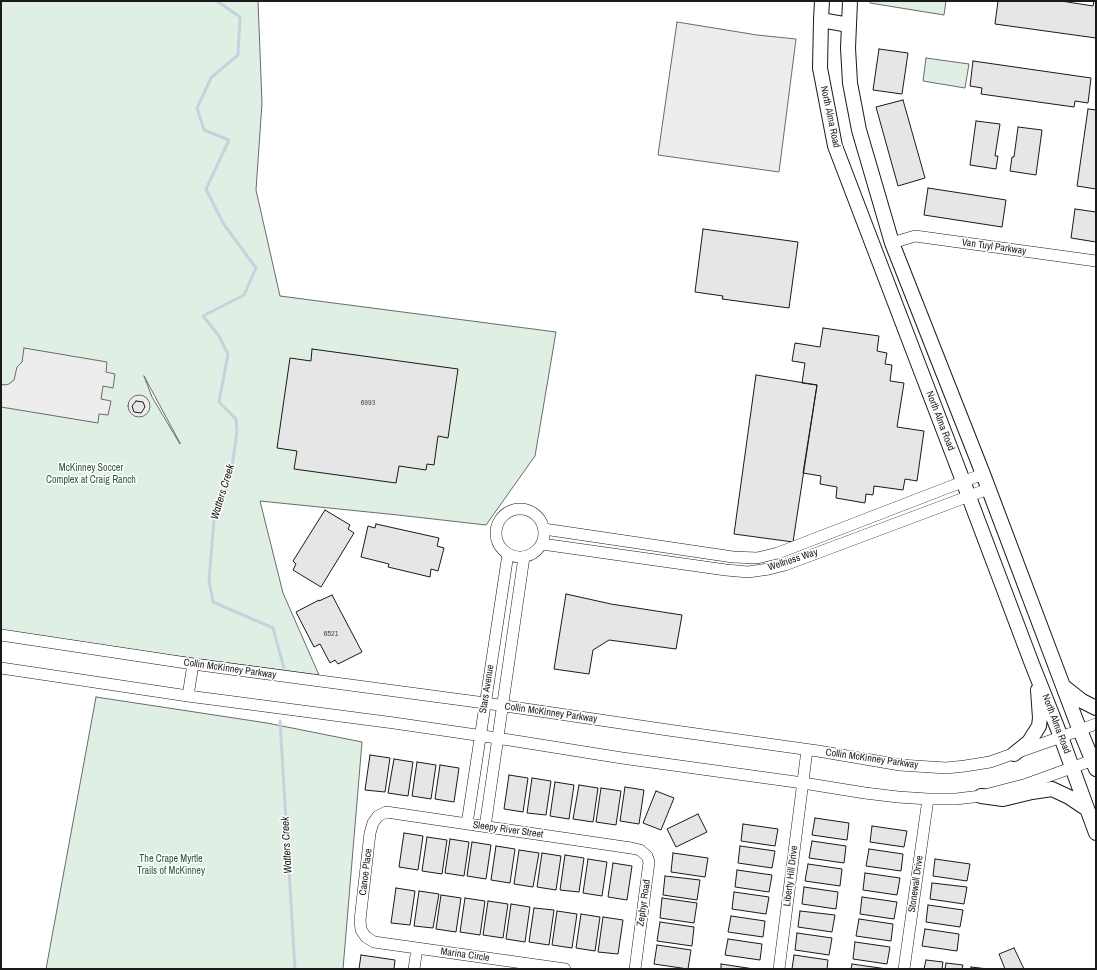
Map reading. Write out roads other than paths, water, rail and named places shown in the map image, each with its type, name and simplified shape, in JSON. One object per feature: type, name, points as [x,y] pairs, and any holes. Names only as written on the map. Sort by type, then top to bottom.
[{"type":"main road","name":"North Alma Road","points":[[822,1],[820,68],[835,146],[1029,657],[1073,767],[1096,833]]},
{"type":"main road","name":"North Alma Road","points":[[850,1],[848,48],[850,83],[859,130],[892,244],[988,489],[1080,731],[1095,763]]},
{"type":"main road","points":[[821,20],[849,25]]},
{"type":"main road","points":[[1014,754],[1029,742],[1038,726],[1040,718],[1036,672]]},
{"type":"main road","points":[[1063,686],[1082,701],[1096,708]]},
{"type":"main road","points":[[981,796],[1003,799],[1052,789],[1069,797],[1087,809]]},
{"type":"street","name":"Van Tuyl Parkway","points":[[892,244],[915,236],[1096,261]]},
{"type":"street","name":"Wellness Way","points":[[544,529],[733,557],[757,558],[778,553],[982,474]]},
{"type":"street","name":"Wellness Way","points":[[542,544],[726,570],[748,572],[769,570],[988,489]]},
{"type":"street","points":[[516,509],[524,509],[532,512],[542,521],[544,539],[542,544],[532,554],[524,557],[517,557],[508,554],[499,546],[496,531],[497,525],[501,518],[508,512],[516,509]]},
{"type":"street","name":"Stars Avenue","points":[[467,824],[508,554]]},
{"type":"street","name":"Stars Avenue","points":[[485,827],[524,557]]},
{"type":"street","name":"Collin McKinney Parkway","points":[[1,635],[193,664],[485,703],[900,764],[946,768],[990,762],[1096,724]]},
{"type":"street","points":[[188,696],[193,664]]},
{"type":"street","points":[[1,668],[188,696],[394,723],[622,758],[898,797],[928,799],[981,796],[1027,784],[1073,767],[1095,763]]},
{"type":"street","name":"Liberty Hill Drive","points":[[779,969],[807,750]]},
{"type":"street","name":"Stonewall Drive","points":[[904,969],[928,799]]},
{"type":"street","name":"Sleepy River Street","points":[[386,812],[631,848]]},
{"type":"street","name":"Canoe Place","points":[[366,937],[361,930],[360,920],[370,833],[373,822],[378,816],[386,812]]},
{"type":"street","name":"Zephyr Road","points":[[631,848],[640,850],[647,856],[649,862],[635,969]]},
{"type":"street","name":"Marina Circle","points":[[366,937],[374,942],[565,969]]},
{"type":"street","points":[[414,969],[417,948]]},
{"type":"waterway","name":"Watters Creek","points":[[217,1],[240,17],[238,55],[211,78],[197,108],[204,130],[229,140],[206,189],[223,223],[256,268],[244,295],[203,316],[219,336],[228,354],[219,402],[236,419],[237,432],[232,467],[225,494],[214,520],[209,581],[213,602],[273,628],[284,668]]},
{"type":"waterway","name":"Watters Creek","points":[[280,721],[295,969]]},
{"type":"park label","name":"McKinney Soccer Complex at Craig Ranch","points":[[91,474]]},
{"type":"park label","name":"The Crape Myrtle Trails of McKinney","points":[[171,864]]}]
